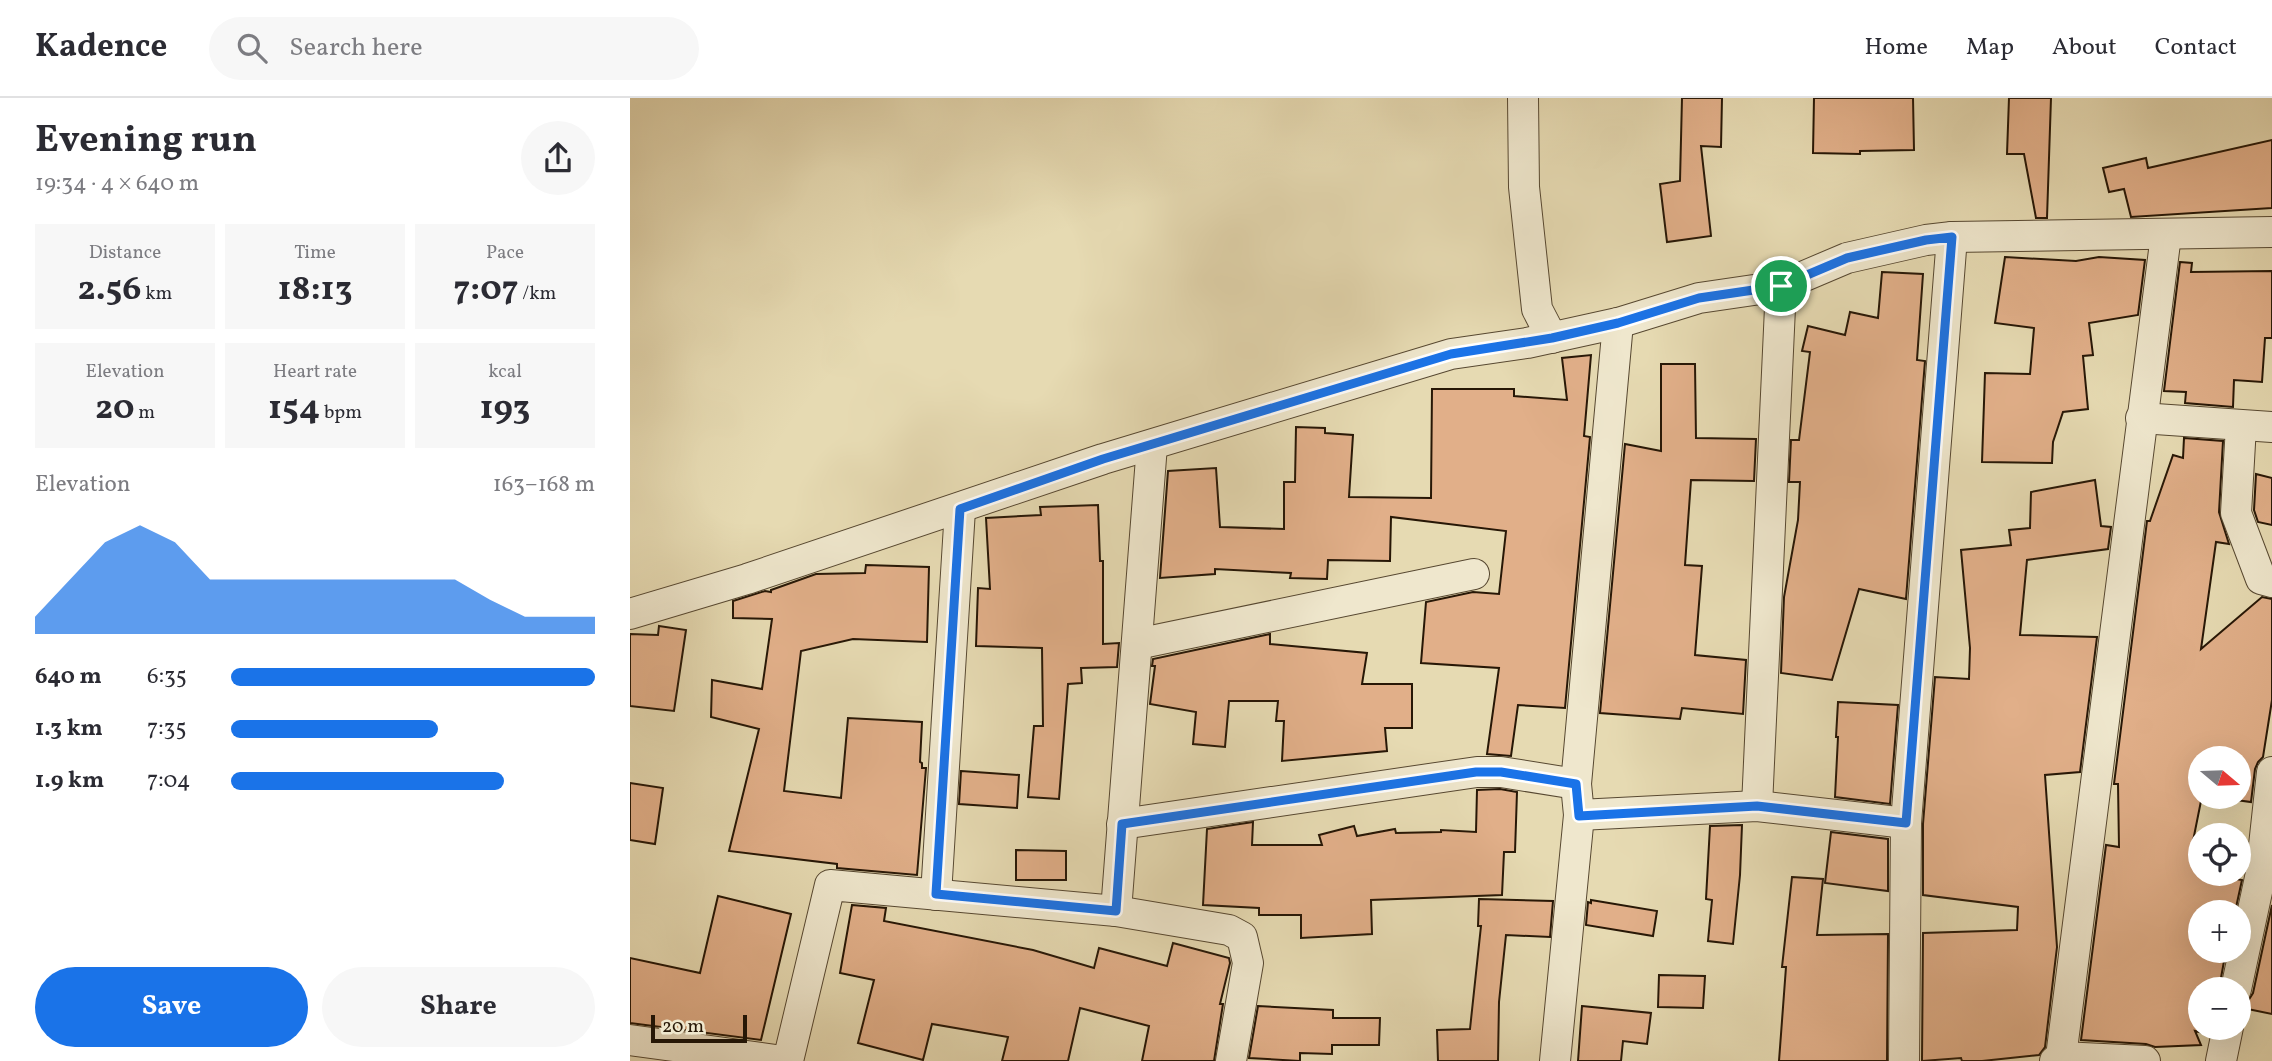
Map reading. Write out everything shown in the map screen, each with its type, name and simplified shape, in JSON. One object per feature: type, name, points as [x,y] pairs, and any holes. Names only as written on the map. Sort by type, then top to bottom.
[{"type":"street","points":[[1523,98],[1524,187],[1537,309],[1552,338]]},
{"type":"street","points":[[630,614],[747,579],[1103,459],[1451,354],[1552,338],[1618,323],[1699,298],[1781,286],[1847,258],[1926,240],[1952,237],[2272,232]]},
{"type":"street","points":[[2145,1061],[2058,1059],[2166,235]]},
{"type":"street","points":[[1904,1061],[1906,823],[1952,237]]},
{"type":"street","points":[[1757,806],[1781,286]]},
{"type":"street","points":[[1555,1061],[1579,816],[1576,784],[1618,323]]},
{"type":"street","points":[[2141,418],[2272,427]]},
{"type":"street","points":[[2241,426],[2236,513],[2261,579],[2272,582]]},
{"type":"street","points":[[1116,911],[1152,445]]},
{"type":"street","points":[[936,894],[960,509]]},
{"type":"street","points":[[1137,644],[1474,574]]},
{"type":"street","points":[[1122,824],[1476,772],[1501,772],[1576,784]]},
{"type":"street","points":[[2239,977],[2266,874],[2272,772]]},
{"type":"street","points":[[1579,816],[1757,806],[1906,823]]},
{"type":"street","points":[[630,1040],[786,1061],[830,885],[1116,911],[1229,930],[1242,937],[1248,963],[1231,1061]]},
{"type":"street","points":[[2221,1061],[2225,1040]]},
{"type":"building","points":[[1682,98],[1722,98],[1721,147],[1701,146],[1711,236],[1667,242],[1660,184],[1680,181]]},
{"type":"building","points":[[1814,98],[1913,98],[1914,150],[1860,151],[1860,154],[1813,153]]},
{"type":"building","points":[[2009,98],[2051,98],[2047,218],[2036,218],[2024,154],[2007,154]]},
{"type":"building","points":[[2272,140],[2272,208],[2131,217],[2124,189],[2109,192],[2103,168],[2146,158],[2148,168]]},
{"type":"building","points":[[2005,257],[2076,261],[2099,257],[2145,260],[2138,315],[2089,323],[2093,355],[2083,356],[2088,409],[2063,412],[2053,442],[2052,463],[1982,462],[1985,373],[2030,374],[2034,328],[1995,323]]},
{"type":"building","points":[[2180,262],[2192,263],[2191,272],[2272,271],[2272,338],[2265,338],[2262,382],[2234,380],[2233,407],[2185,403],[2186,392],[2164,391]]},
{"type":"building","points":[[1882,272],[1923,274],[1917,360],[1925,361],[1906,599],[1859,589],[1832,680],[1781,673],[1784,597],[1798,520],[1800,482],[1789,482],[1791,440],[1799,440],[1810,352],[1802,351],[1808,326],[1845,335],[1850,312],[1878,318]]},
{"type":"building","points":[[1591,355],[1584,436],[1590,437],[1565,708],[1518,705],[1511,756],[1487,754],[1499,668],[1421,663],[1426,602],[1473,592],[1499,594],[1506,531],[1391,517],[1390,561],[1328,560],[1327,579],[1290,578],[1291,573],[1215,569],[1215,574],[1160,578],[1168,471],[1216,468],[1220,527],[1284,529],[1284,482],[1295,482],[1296,427],[1325,428],[1325,433],[1353,435],[1349,497],[1431,498],[1432,389],[1514,389],[1514,396],[1567,400],[1562,358]]},
{"type":"building","points":[[1661,364],[1695,364],[1696,438],[1756,439],[1754,481],[1691,480],[1685,565],[1702,566],[1695,655],[1746,660],[1743,714],[1682,708],[1680,719],[1600,713],[1625,444],[1661,451]]},
{"type":"building","points":[[2184,438],[2223,441],[2219,512],[2229,544],[2216,542],[2201,649],[2262,597],[2272,599],[2272,700],[2263,757],[2255,769],[2251,802],[2251,746],[2188,746],[2188,809],[2199,809],[2197,823],[2188,823],[2188,886],[2241,886],[2238,900],[2188,900],[2188,963],[2224,963],[2221,977],[2188,977],[2188,1040],[2199,1040],[2201,1045],[2155,1047],[2146,1044],[2081,1040],[2106,845],[2119,847],[2118,784],[2114,784],[2147,521],[2150,521],[2173,455],[2183,458]]},
{"type":"building","points":[[2256,474],[2272,478],[2272,525],[2258,522],[2254,510]]},
{"type":"building","points":[[2095,480],[2101,526],[2111,527],[2108,549],[2027,560],[2020,635],[2097,637],[2080,772],[2045,775],[2057,947],[2045,1047],[2039,1055],[1982,1061],[1962,1061],[1961,1058],[1922,1061],[1923,933],[2017,930],[2018,907],[1923,895],[1923,824],[1935,677],[1969,679],[1970,648],[1961,550],[2011,545],[2009,530],[2030,528],[2031,492]]},
{"type":"building","points":[[1098,505],[1100,561],[1103,561],[1103,644],[1119,643],[1117,667],[1081,668],[1082,683],[1068,684],[1059,799],[1028,797],[1034,726],[1043,726],[1042,648],[976,646],[978,588],[990,589],[986,518],[1041,515],[1040,507]]},
{"type":"building","points":[[866,565],[929,567],[927,642],[853,639],[801,651],[784,791],[841,798],[848,718],[922,722],[920,762],[922,768],[926,768],[917,875],[837,868],[837,864],[729,851],[759,729],[711,717],[712,680],[762,689],[772,619],[733,618],[733,601],[765,591],[771,592],[816,574],[865,573]]},
{"type":"building","points":[[659,626],[686,630],[674,711],[630,706],[630,634],[658,635]]},
{"type":"building","points":[[1270,634],[1270,644],[1367,653],[1362,684],[1412,684],[1412,728],[1385,728],[1387,751],[1282,761],[1284,721],[1276,721],[1278,701],[1229,701],[1225,747],[1193,744],[1196,712],[1150,704],[1155,666],[1152,666],[1153,659]]},
{"type":"building","points":[[1838,702],[1898,705],[1890,804],[1835,797]]},
{"type":"building","points":[[961,771],[1019,775],[1017,808],[959,804]]},
{"type":"building","points":[[630,783],[663,788],[655,844],[630,840]]},
{"type":"building","points":[[1500,789],[1517,792],[1515,852],[1504,852],[1502,895],[1371,900],[1372,934],[1301,938],[1301,915],[1259,915],[1259,908],[1203,905],[1207,829],[1253,822],[1252,845],[1322,845],[1319,835],[1354,826],[1357,836],[1395,829],[1396,833],[1441,830],[1476,832],[1477,790]]},
{"type":"building","points":[[1742,825],[1733,944],[1708,941],[1712,900],[1706,899],[1710,826]]},
{"type":"building","points":[[1831,832],[1888,839],[1888,891],[1825,883]]},
{"type":"building","points":[[1016,850],[1066,851],[1066,880],[1016,880]]},
{"type":"building","points":[[1792,877],[1823,879],[1817,935],[1888,934],[1887,1061],[1779,1061],[1786,967],[1782,967]]},
{"type":"building","points":[[718,896],[791,914],[761,1040],[630,1023],[630,958],[700,973]]},
{"type":"building","points":[[1479,899],[1553,901],[1550,937],[1506,935],[1499,1002],[1498,1061],[1438,1061],[1437,1030],[1470,1029],[1481,926],[1478,926]]},
{"type":"building","points":[[1591,900],[1657,911],[1653,936],[1586,925],[1588,902],[1591,903]]},
{"type":"building","points":[[852,905],[886,908],[884,921],[1033,950],[1094,968],[1099,948],[1167,966],[1173,943],[1229,958],[1220,1004],[1223,1004],[1214,1061],[1142,1061],[1149,1026],[1080,1008],[1068,1061],[1002,1061],[1008,1037],[932,1024],[923,1060],[858,1043],[874,980],[840,973]]},
{"type":"building","points":[[2272,905],[2272,1014],[2251,1010]]},
{"type":"building","points":[[1659,975],[1705,976],[1703,1008],[1658,1007]]},
{"type":"building","points":[[1258,1006],[1333,1010],[1333,1018],[1380,1018],[1379,1045],[1332,1045],[1332,1054],[1300,1053],[1300,1061],[1249,1058]]},
{"type":"building","points":[[1582,1006],[1651,1013],[1647,1044],[1623,1041],[1621,1061],[1578,1061]]},
{"type":"route","points":[[1952,237],[1906,823],[1757,806],[1579,816],[1576,784],[1501,772],[1476,772],[1122,824],[1116,911],[936,894],[960,509],[1103,459],[1451,354],[1527,344],[1618,323],[1699,298],[1781,286],[1847,258],[1926,240],[1952,237]]}]
